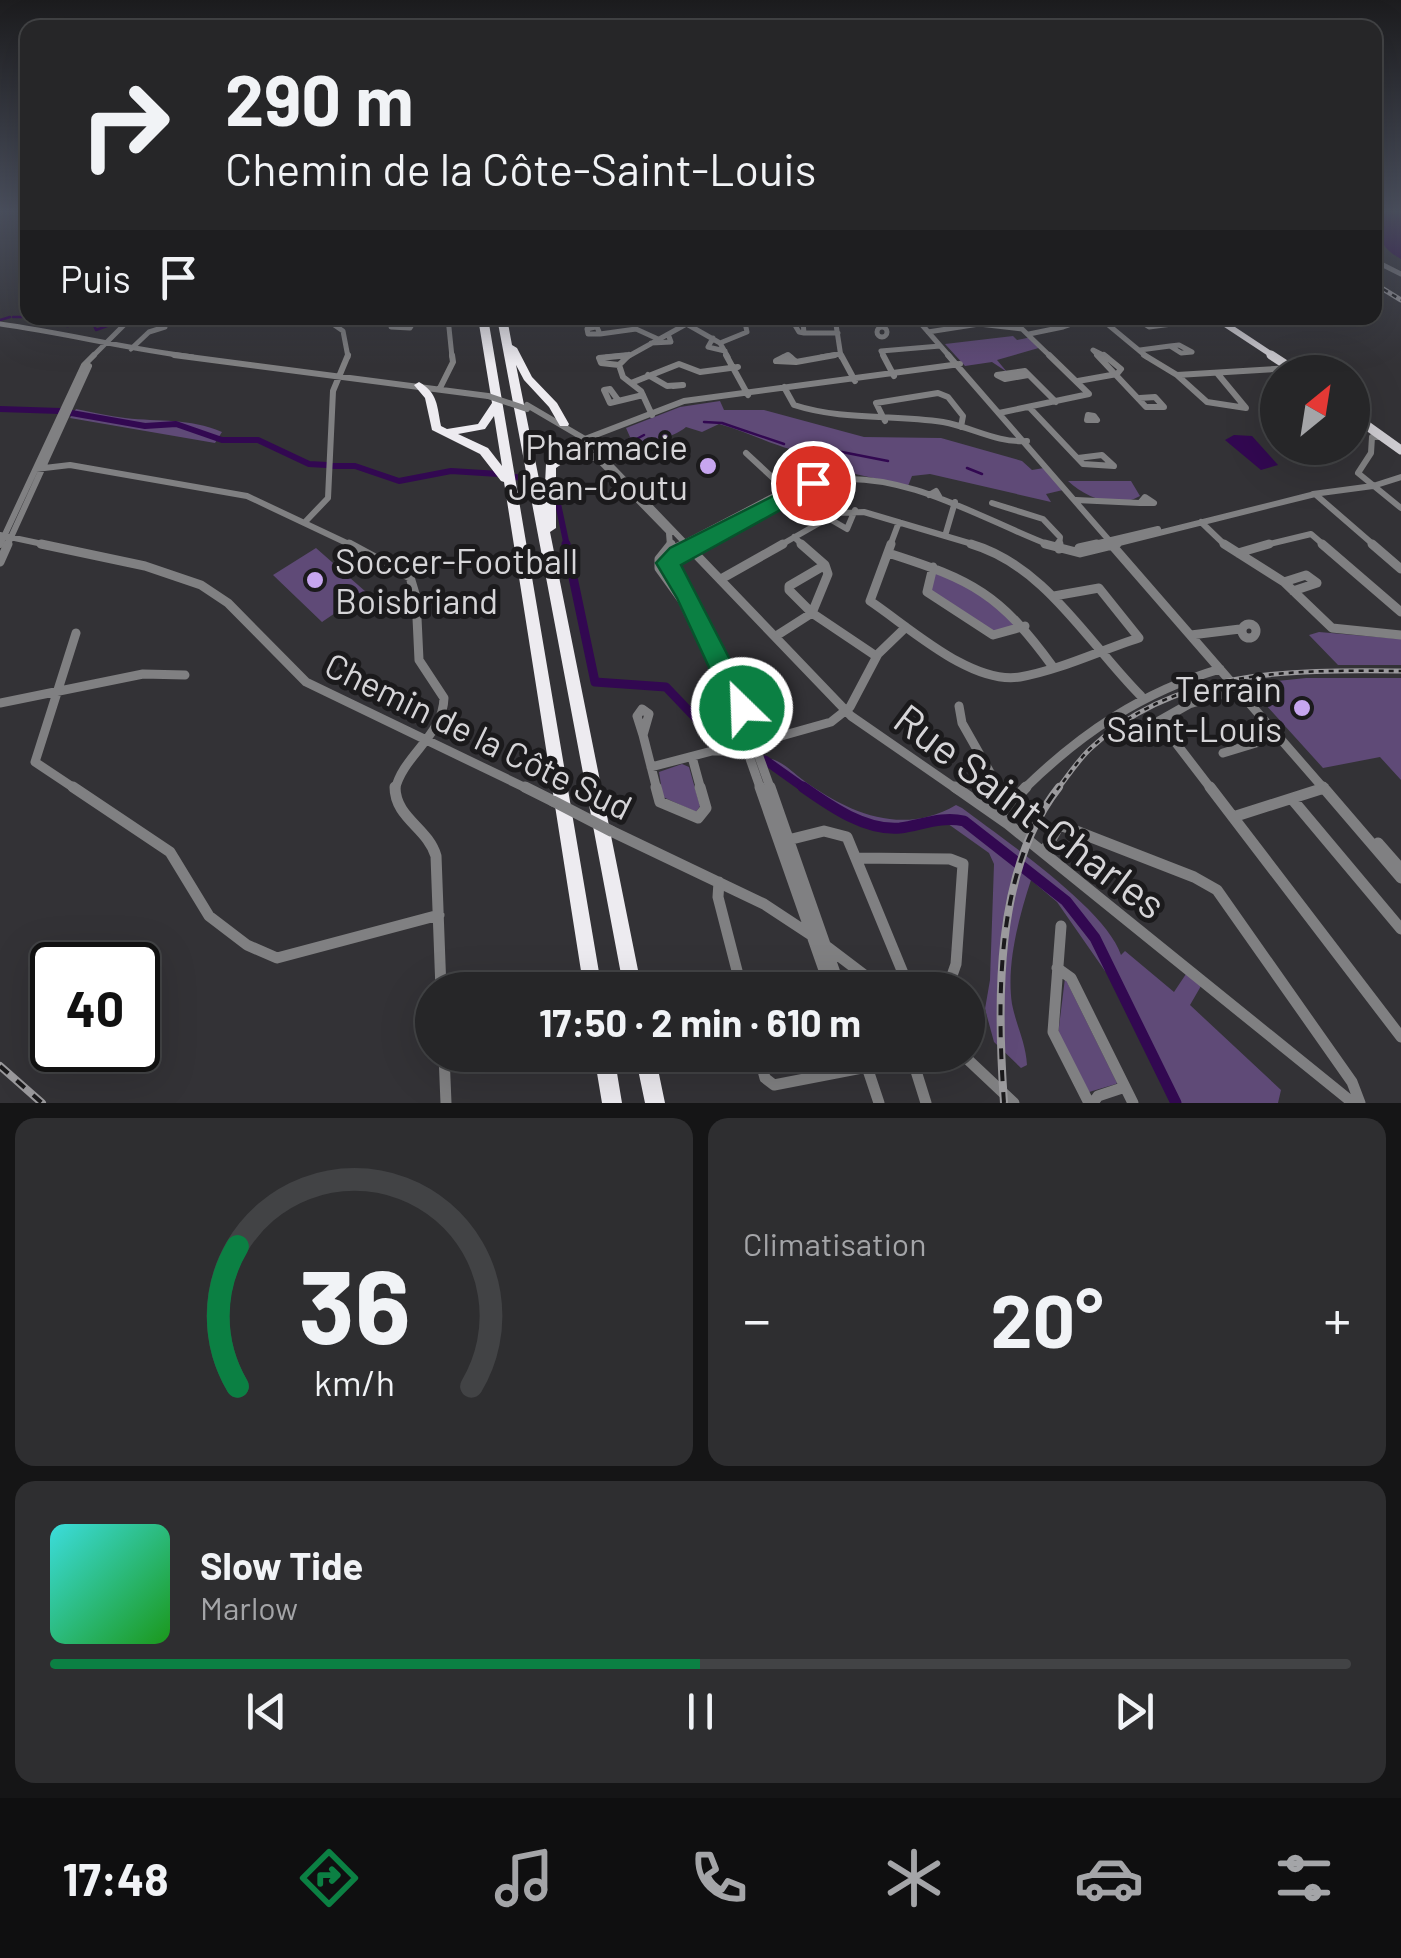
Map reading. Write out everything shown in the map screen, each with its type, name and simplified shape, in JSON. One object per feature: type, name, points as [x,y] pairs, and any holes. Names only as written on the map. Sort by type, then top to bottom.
[{"type":"highway","points":[[484,325],[491,397],[510,486],[590,972]]},
{"type":"highway","points":[[503,325],[630,972]]},
{"type":"highway","points":[[506,339],[526,376],[535,407],[564,424]]},
{"type":"highway","points":[[418,386],[437,389]]},
{"type":"highway","points":[[437,389],[437,421],[450,432],[480,426],[491,397]]},
{"type":"highway","points":[[437,389],[435,427],[486,452],[510,486]]},
{"type":"highway","points":[[550,560],[547,478],[560,456],[585,441]]},
{"type":"highway","points":[[560,456],[596,457]]},
{"type":"highway","points":[[607,1072],[612,1103]]},
{"type":"highway","points":[[649,1072],[654,1103]]},
{"type":"main road","points":[[1228,325],[1270,355]]},
{"type":"main road","points":[[1370,426],[1401,448]]},
{"type":"main road","points":[[1370,431],[1401,448]]},
{"type":"street","points":[[0,324],[56,332],[119,348],[418,386]]},
{"type":"street","points":[[65,412],[94,356],[124,325]]},
{"type":"street","points":[[131,349],[159,325]]},
{"type":"street","points":[[306,521],[328,498],[332,391],[342,376],[349,351],[347,337],[332,325]]},
{"type":"street","points":[[437,389],[454,360],[449,325]]},
{"type":"street","points":[[595,325],[597,330],[636,329],[654,341]]},
{"type":"street","points":[[620,366],[629,355],[678,325]]},
{"type":"street","points":[[692,325],[722,342],[747,332],[746,325]]},
{"type":"street","points":[[693,325],[722,342],[749,393]]},
{"type":"street","points":[[836,325],[840,354],[854,380]]},
{"type":"street","points":[[924,325],[960,366]]},
{"type":"street","points":[[929,332],[973,325]]},
{"type":"street","points":[[1001,413],[1089,394],[1028,334],[1012,325]]},
{"type":"street","points":[[1028,334],[1069,325]]},
{"type":"street","points":[[1109,325],[1208,403],[1246,408],[1217,373]]},
{"type":"street","points":[[1145,325],[1166,325]]},
{"type":"street","points":[[804,332],[838,334]]},
{"type":"street","points":[[929,332],[1400,874]]},
{"type":"street","points":[[713,338],[708,346],[725,352]]},
{"type":"street","points":[[722,342],[736,367]]},
{"type":"street","points":[[3,546],[86,362],[104,345]]},
{"type":"street","points":[[894,375],[881,350],[940,346]]},
{"type":"street","points":[[1140,350],[1170,346]]},
{"type":"street","points":[[94,356],[119,348]]},
{"type":"street","points":[[1078,381],[1116,374],[1120,369],[1099,350],[1093,350],[1116,374],[1140,398]]},
{"type":"street","points":[[797,362],[840,354]]},
{"type":"street","points":[[620,366],[599,358],[629,355]]},
{"type":"street","points":[[632,383],[679,364],[700,372],[736,367]]},
{"type":"street","points":[[620,366],[623,377],[643,395],[651,414]]},
{"type":"street","points":[[585,441],[682,404],[960,366]]},
{"type":"street","points":[[1176,375],[1260,371]]},
{"type":"street","points":[[648,374],[674,386]]},
{"type":"street","points":[[1028,375],[1056,402]]},
{"type":"street","name":"Rue Saint-Charles","points":[[376,380],[535,407],[585,441],[596,457],[644,502]]},
{"type":"street","points":[[784,389],[794,405],[826,414],[885,422],[940,422],[1007,442],[1026,441]]},
{"type":"street","points":[[885,422],[876,403],[938,393],[948,397],[963,416],[961,427]]},
{"type":"street","points":[[618,400],[643,395]]},
{"type":"street","points":[[1076,398],[1094,416]]},
{"type":"street","points":[[1029,407],[1078,458]]},
{"type":"street","name":"Rue Saint-Charles","points":[[564,424],[721,579],[845,711],[999,816],[1357,1103]]},
{"type":"street","points":[[1377,438],[1358,473],[1401,508]]},
{"type":"street","points":[[746,453],[788,491]]},
{"type":"street","points":[[40,468],[70,465],[234,493],[306,521],[392,564],[412,581],[418,658],[444,699],[441,716],[399,776],[394,792],[398,805],[435,851],[440,972]]},
{"type":"street","points":[[666,553],[788,491],[829,478],[867,478],[930,495],[936,491],[940,498],[954,504],[1060,547],[1083,552],[1275,500],[1373,486],[1400,478]]},
{"type":"street","points":[[829,478],[870,483],[954,504]]},
{"type":"street","points":[[1315,494],[1401,569]]},
{"type":"street","points":[[1078,500],[1112,503],[1122,511],[1127,504],[1140,504]]},
{"type":"street","points":[[992,503],[1043,518],[1058,535],[1060,547]]},
{"type":"street","points":[[944,536],[954,504]]},
{"type":"street","points":[[828,518],[847,529],[855,510]]},
{"type":"street","points":[[721,579],[828,518],[855,510],[899,522],[1000,556],[1054,596],[1099,653],[1142,696]]},
{"type":"street","points":[[748,513],[701,535],[672,557],[667,566],[719,667],[837,972]]},
{"type":"street","points":[[1199,520],[1238,554],[1284,582],[1332,628],[1401,636]]},
{"type":"street","points":[[899,522],[870,601],[983,674],[1019,677],[1137,641],[1139,635],[1099,588],[1054,596]]},
{"type":"street","points":[[694,617],[659,568],[659,560],[672,543],[673,532],[701,535]]},
{"type":"street","points":[[1238,554],[1311,534],[1401,612]]},
{"type":"street","points":[[776,636],[812,613],[828,574],[825,565],[794,536]]},
{"type":"street","points":[[3,546],[26,544]]},
{"type":"street","name":"Chemin de la Côte Sud","points":[[3,546],[26,544],[145,566],[200,585],[225,601],[302,680],[719,882],[782,915],[862,972]]},
{"type":"street","points":[[888,554],[982,586],[1025,626],[1054,667]]},
{"type":"street","points":[[825,565],[788,586],[812,613],[876,656]]},
{"type":"street","points":[[933,568],[926,589],[930,596],[994,635],[1025,626]]},
{"type":"street","points":[[1284,582],[1308,576],[1317,582],[1293,591]]},
{"type":"street","points":[[650,767],[751,746],[825,725],[845,711],[876,656],[906,626]]},
{"type":"street","points":[[1193,635],[1240,629]]},
{"type":"street","points":[[76,634],[36,764],[170,852],[183,868],[205,911],[264,954],[277,958],[438,916]]},
{"type":"street","points":[[999,816],[1091,729],[1142,696],[1222,668]]},
{"type":"street","points":[[0,703],[142,674],[184,675]]},
{"type":"street","points":[[1240,689],[1193,702],[1158,720],[1401,1037]]},
{"type":"street","points":[[959,706],[962,724],[1009,806]]},
{"type":"street","points":[[643,735],[661,804],[700,817],[706,808],[692,756]]},
{"type":"street","points":[[1223,754],[1281,736]]},
{"type":"street","points":[[1233,817],[1326,788]]},
{"type":"street","points":[[1292,799],[1401,929]]},
{"type":"street","points":[[1044,852],[1058,826],[1064,826],[1211,886],[1344,1069],[1357,1103]]},
{"type":"street","points":[[784,841],[839,831],[848,839],[903,972]]},
{"type":"street","points":[[784,841],[825,972]]},
{"type":"street","points":[[856,858],[950,859],[962,863],[958,951],[952,972]]},
{"type":"street","points":[[719,882],[718,897],[737,972]]},
{"type":"street","points":[[782,915],[794,911],[800,899]]},
{"type":"street","points":[[1061,926],[1054,1036],[1082,1096],[1091,1103],[1098,1096],[1125,1087]]},
{"type":"street","points":[[1058,968],[1069,976],[1133,1103]]},
{"type":"street","points":[[445,1072],[446,1103]]},
{"type":"street","points":[[763,1072],[774,1085],[819,1072]]},
{"type":"street","points":[[868,1072],[879,1103]]},
{"type":"street","points":[[916,1072],[926,1103]]},
{"type":"street","points":[[981,1072],[1014,1103]]},
{"type":"shaded area","points":[[1013,336],[1017,340],[1032,337],[1042,347],[997,360],[1007,372],[992,362],[965,366],[945,344]]},
{"type":"shaded area","points":[[720,401],[724,410],[764,410],[864,437],[941,438],[1022,461],[1032,470],[1044,468],[1063,490],[1046,494],[1051,502],[930,474],[912,476],[908,486],[851,473],[851,463],[836,462],[828,454],[786,448],[719,424],[702,432],[686,427],[608,458],[601,452],[630,437],[626,428],[680,407]]},
{"type":"shaded area","points":[[76,409],[125,418],[186,422],[222,432],[215,443],[70,418]]},
{"type":"shaded area","points":[[1234,435],[1252,436],[1260,445],[1260,465],[1278,465],[1261,470],[1225,440]]},
{"type":"shaded area","points":[[1068,481],[1131,481],[1140,496],[1111,502],[1083,492]]},
{"type":"shaded area","name":"Soccer-Football Boisbriand","points":[[316,548],[366,592],[322,622],[273,575]]},
{"type":"shaded area","points":[[934,569],[982,589],[1021,624],[990,633],[928,592]]},
{"type":"shaded area","points":[[1319,632],[1401,639],[1401,665],[1338,665],[1309,635]]},
{"type":"shaded area","points":[[1306,678],[1401,678],[1401,780],[1380,757],[1323,768],[1247,684]]},
{"type":"shaded area","points":[[771,759],[839,803],[877,817],[916,819],[956,805],[962,808],[1075,896],[1112,937],[1121,955],[1125,951],[1174,992],[1186,974],[1201,986],[1190,1005],[1281,1090],[1278,1103],[1173,1103],[1111,973],[1105,971],[1057,902],[1031,880],[1018,925],[1011,973],[1012,1004],[1027,1065],[1021,1068],[994,1042],[985,1009],[990,980],[994,864],[989,853],[944,821],[889,830],[870,826],[819,802],[776,769]]},
{"type":"shaded area","points":[[682,764],[689,767],[700,806],[696,812],[663,797],[659,772]]},
{"type":"shaded area","points":[[1065,978],[1116,1084],[1089,1092],[1058,1035]]},
{"type":"waterway","points":[[0,320],[10,317]]},
{"type":"waterway","points":[[13,317],[20,317]]},
{"type":"waterway","points":[[66,325],[76,325]]},
{"type":"waterway","points":[[94,325],[96,330],[110,325]]},
{"type":"waterway","points":[[0,409],[60,411],[145,426],[176,424],[222,440],[258,440],[309,464],[327,465]]},
{"type":"waterway","points":[[704,422],[722,423],[784,444]]},
{"type":"waterway","points":[[609,454],[644,435]]},
{"type":"waterway","points":[[812,452],[842,452],[888,461]]},
{"type":"waterway","points":[[333,466],[355,466],[399,481],[451,471],[499,474]]},
{"type":"waterway","points":[[967,468],[982,474]]},
{"type":"waterway","points":[[516,477],[527,479]]},
{"type":"waterway","points":[[554,485],[567,546]]},
{"type":"waterway","points":[[566,544],[595,682],[666,687],[708,731],[733,744]]},
{"type":"waterway","points":[[765,760],[807,790]]},
{"type":"waterway","points":[[803,787],[848,816],[874,826],[900,828],[939,820],[964,821],[1066,901],[1095,938],[1176,1103]]},
{"type":"railway","points":[[1382,288],[1401,300]]},
{"type":"railway","points":[[1057,789],[1086,753],[1124,722],[1160,702],[1198,688],[1278,674],[1401,671]]},
{"type":"railway","points":[[1004,1103],[1001,982],[1011,897],[1022,857],[1038,820],[1057,789]]},
{"type":"railway","points":[[0,1066],[42,1103]]},
{"type":"place","name":"Pharmacie Jean-Coutu","points":[[708,466]]},
{"type":"place","name":"Soccer-Football Boisbriand","points":[[315,580]]},
{"type":"place","name":"Terrain Saint-Louis","points":[[1302,708]]},
{"type":"route","points":[[742,708],[668,563],[670,558],[813,483]]}]
